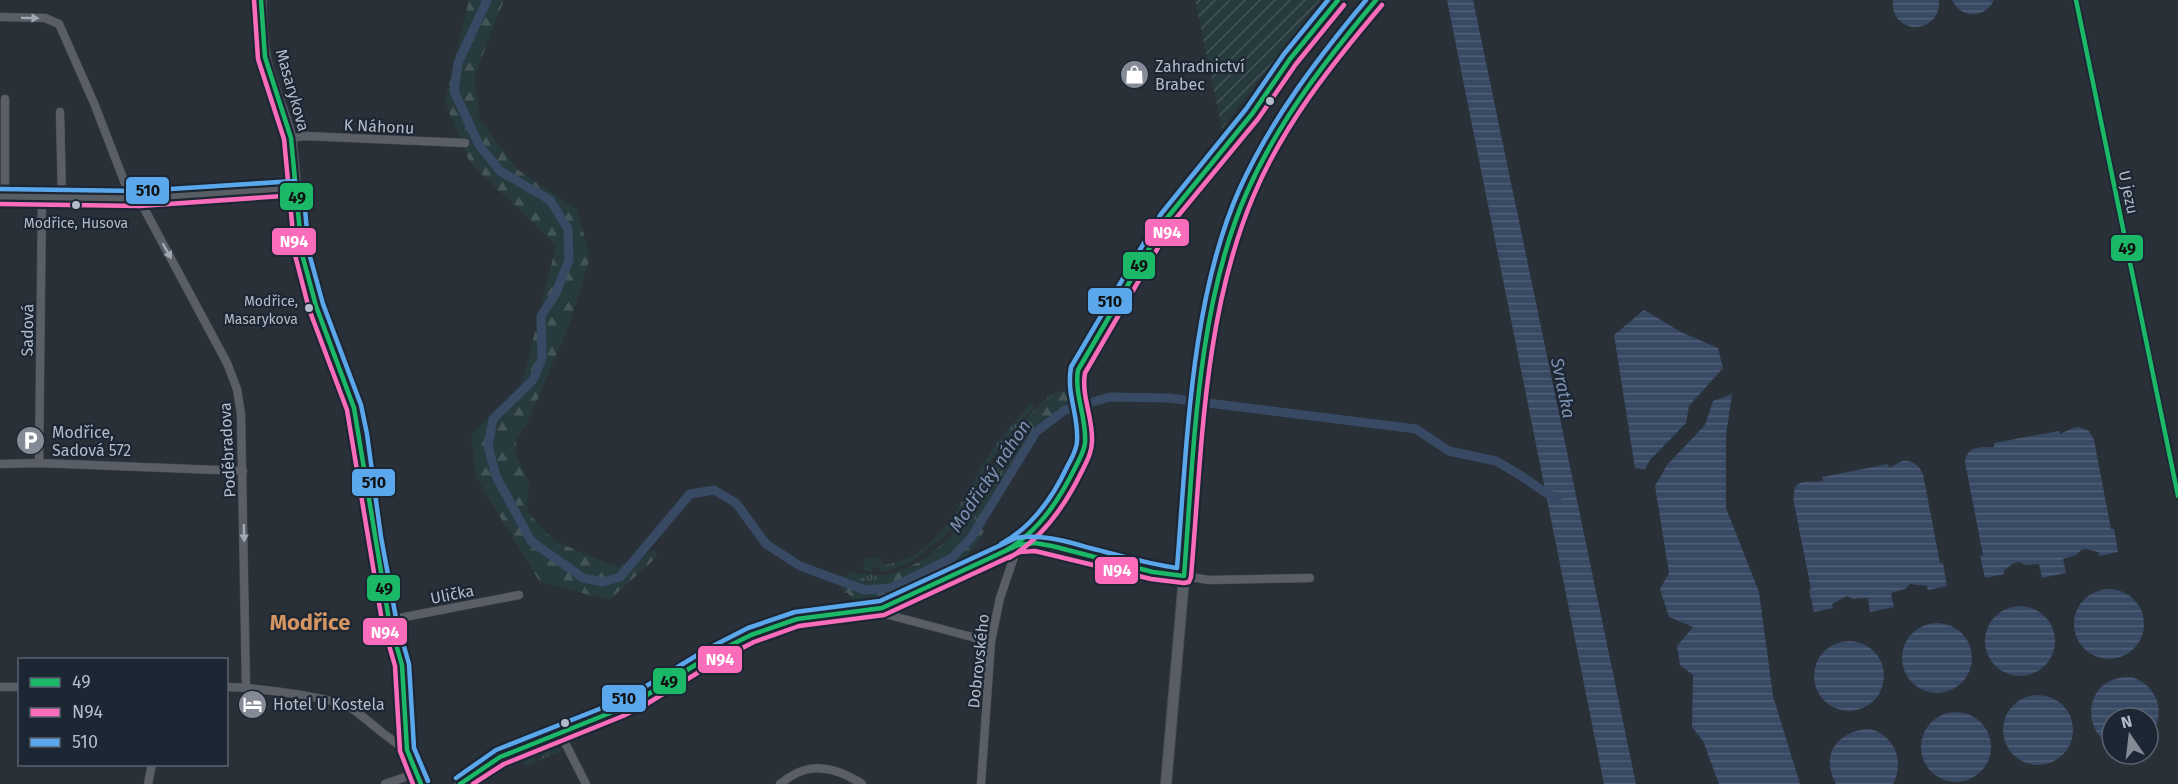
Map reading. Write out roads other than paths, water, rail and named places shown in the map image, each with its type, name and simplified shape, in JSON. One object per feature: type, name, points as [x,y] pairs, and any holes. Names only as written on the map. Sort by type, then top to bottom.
[{"type":"street","name":"Masarykova","points":[[261,0],[261,24],[269,73],[287,120],[291,138],[302,254],[316,306],[354,408],[360,436],[374,538],[389,620],[402,665],[407,750]]},
{"type":"street","points":[[1018,545],[1046,516],[1069,480],[1085,446],[1084,421],[1074,384],[1078,370],[1139,263],[1167,218],[1252,114],[1302,44],[1338,0]]},
{"type":"street","points":[[1166,784],[1201,382],[1210,318],[1222,265],[1249,188],[1270,145],[1292,108],[1317,73],[1376,0]]},
{"type":"street","name":"U jezu","points":[[2076,0],[2178,496]]},
{"type":"street","name":"Poděbradova","points":[[0,17],[45,18],[59,24],[135,199],[222,354],[237,389],[241,414],[243,471],[246,687]]},
{"type":"street","points":[[5,99],[2,196],[135,199],[296,188]]},
{"type":"street","points":[[60,112],[62,197]]},
{"type":"street","name":"K Náhonu","points":[[291,138],[305,136],[465,143]]},
{"type":"street","name":"Sadová","points":[[39,463],[42,197]]},
{"type":"street","points":[[0,464],[39,463],[243,471]]},
{"type":"street","points":[[460,784],[500,757],[642,698],[713,654],[758,632],[797,619],[882,608],[1018,545],[1035,543],[1052,546],[1153,572],[1209,580],[1310,578]]},
{"type":"street","name":"Dobrovského","points":[[981,784],[991,642],[1000,598],[1018,545]]},
{"type":"street","name":"Ulička","points":[[389,620],[519,595]]},
{"type":"street","points":[[882,608],[889,615],[991,642]]},
{"type":"street","points":[[0,687],[18,687]]},
{"type":"street","points":[[228,687],[246,687],[327,700],[349,706],[390,740],[407,750],[419,779],[385,784]]},
{"type":"street","points":[[560,732],[586,784]]},
{"type":"street","points":[[148,784],[152,766]]},
{"type":"street","points":[[780,784],[789,777],[813,767],[832,770],[862,784]]},
{"type":"water","points":[[1447,0],[1473,0],[1636,784],[1604,784]]},
{"type":"water","points":[[1893,0],[1939,0],[1937,12],[1932,21],[1915,27],[1899,20],[1894,12]]},
{"type":"water","points":[[1952,0],[1994,0],[1985,11],[1973,14],[1961,11]]},
{"type":"water","points":[[1644,310],[1681,332],[1718,348],[1723,368],[1689,406],[1686,423],[1650,460],[1645,469],[1635,468],[1614,335]]},
{"type":"water","points":[[1732,394],[1726,435],[1726,508],[1759,592],[1773,696],[1800,784],[1719,784],[1703,741],[1692,727],[1693,675],[1680,665],[1677,646],[1693,627],[1669,617],[1660,589],[1669,573],[1655,486],[1667,465],[1705,425],[1713,401]]},
{"type":"water","points":[[2079,427],[2089,431],[2094,440],[2111,529],[2114,529],[2118,552],[2099,556],[2098,552],[2081,550],[2076,555],[2063,559],[2066,573],[2042,578],[2039,564],[2025,565],[2019,562],[2004,570],[2004,574],[1985,578],[1980,556],[1983,555],[1965,462],[1969,452],[1976,448],[1994,447],[1994,443],[2059,431],[2060,434]]},
{"type":"water","points":[[1902,461],[1915,464],[1923,474],[1940,563],[1943,563],[1947,586],[1928,590],[1927,586],[1910,584],[1905,589],[1891,593],[1894,607],[1870,612],[1868,598],[1853,599],[1847,596],[1832,604],[1833,608],[1814,612],[1794,503],[1795,488],[1801,483],[1823,481],[1822,477],[1888,464],[1889,468]]},
{"type":"water","points":[[2109,589],[2128,595],[2138,605],[2144,624],[2138,643],[2128,653],[2109,659],[2090,653],[2080,643],[2074,624],[2080,605],[2090,595]]},
{"type":"water","points":[[2020,606],[2039,612],[2049,622],[2055,641],[2049,660],[2039,670],[2020,676],[2001,670],[1991,660],[1985,641],[1991,622],[2001,612]]},
{"type":"water","points":[[1937,623],[1956,629],[1966,639],[1972,658],[1966,677],[1956,687],[1937,693],[1918,687],[1908,677],[1902,658],[1908,639],[1918,629]]},
{"type":"water","points":[[1849,641],[1868,647],[1878,657],[1884,676],[1878,695],[1868,705],[1849,711],[1830,705],[1820,695],[1814,676],[1820,657],[1830,647]]},
{"type":"water","points":[[2131,677],[2141,681],[2154,694],[2158,706],[2100,706],[2100,736],[2093,724],[2092,705],[2100,688],[2119,678]]},
{"type":"water","points":[[2038,695],[2057,701],[2067,711],[2073,730],[2067,749],[2057,759],[2038,765],[2019,759],[2009,749],[2003,730],[2009,711],[2019,701]]},
{"type":"water","points":[[1956,712],[1975,718],[1985,728],[1991,747],[1985,766],[1975,776],[1956,782],[1937,776],[1927,766],[1921,747],[1927,728],[1937,718]]},
{"type":"water","points":[[1870,729],[1886,737],[1895,750],[1898,767],[1893,784],[1836,784],[1830,763],[1835,746],[1849,734]]},
{"type":"waterway","name":"Modřický náhon","points":[[487,0],[458,63],[454,91],[479,145],[500,171],[550,200],[568,229],[569,260],[556,293],[541,316],[542,358],[533,380],[493,419],[488,446],[496,476],[531,541],[583,578],[603,582],[620,577],[690,494],[714,490],[736,503],[766,544],[800,566],[865,590],[891,588],[952,558],[971,538],[1036,432],[1065,410],[1110,397],[1169,398],[1416,429],[1449,451],[1496,461],[1557,498]]},
{"type":"place","name":"Zahradnictví Brabec","points":[[1134,75]]},
{"type":"place","name":"Modřice, Husova","points":[[76,205]]},
{"type":"place","name":"Modřice, Masarykova","points":[[309,308]]},
{"type":"place","name":"Modřice, Sadová 572","points":[[31,441]]},
{"type":"place","name":"Hotel U Kostela","points":[[252,704]]},
{"type":"district","name":"Modřice","points":[[310,622]]},
{"type":"water label","name":"Svratka","points":[[1563,388]]}]
